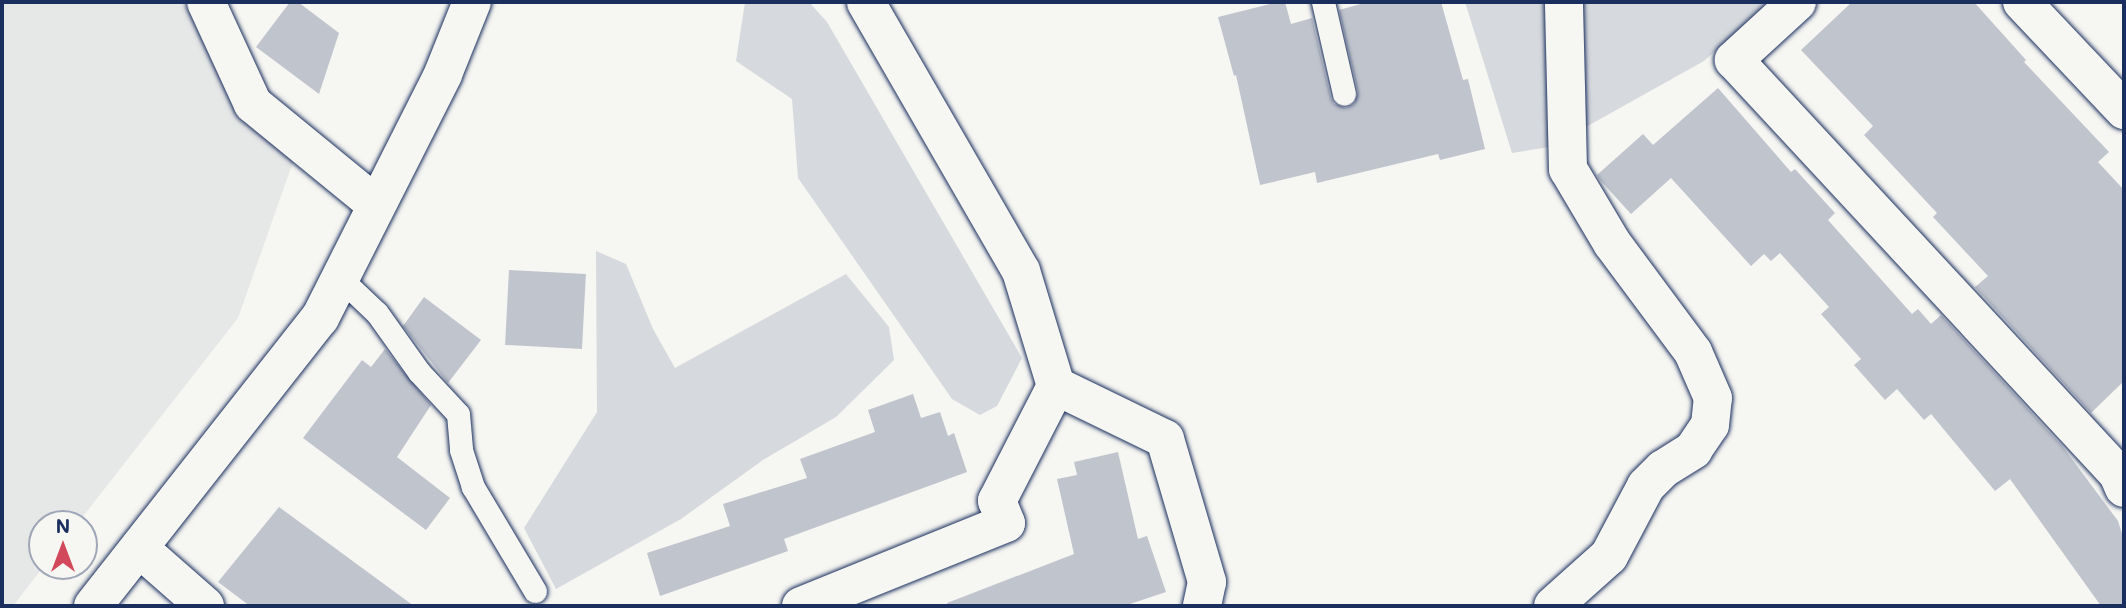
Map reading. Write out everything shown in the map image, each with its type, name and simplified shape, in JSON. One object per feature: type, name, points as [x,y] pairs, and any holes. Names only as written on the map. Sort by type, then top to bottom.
[{"type":"street","points":[[206,2],[253,104],[374,204]]},
{"type":"street","points":[[93,606],[320,317],[374,204],[443,74],[472,2]]},
{"type":"street","points":[[801,606],[1006,523],[997,500],[1056,386],[1021,271],[866,2]]},
{"type":"street","points":[[1553,606],[1609,556],[1646,486],[1663,469],[1693,450],[1710,425],[1713,398],[1693,352],[1612,243],[1568,169],[1564,2]]},
{"type":"street","points":[[1797,2],[1734,60],[2122,476]]},
{"type":"street","points":[[2022,2],[2124,110]]},
{"type":"street","points":[[1056,386],[1165,439],[1207,582],[1202,606]]},
{"type":"street","points":[[139,548],[205,606]]},
{"type":"lane","points":[[1323,2],[1344,94]]},
{"type":"lane","points":[[339,277],[377,313],[419,372],[457,414],[461,450],[473,487],[535,591]]},
{"type":"shaded area","points":[[2,2],[182,2],[293,162],[238,318],[88,510],[28,510],[28,580],[33,580],[13,606],[2,606]]},
{"type":"shaded area","points":[[745,2],[809,2],[827,22],[1022,358],[997,406],[980,415],[952,399],[798,178],[792,99],[736,61]]},
{"type":"shaded area","points":[[1465,2],[1549,2],[1556,146],[1512,153]]},
{"type":"shaded area","points":[[1580,2],[1772,2],[1704,61],[1584,128]]},
{"type":"shaded area","points":[[596,251],[626,264],[653,329],[675,368],[846,274],[889,327],[894,360],[836,417],[763,460],[681,519],[556,589],[524,528],[597,412]]},
{"type":"building","points":[[290,2],[298,2],[339,33],[319,94],[256,47]]},
{"type":"building","points":[[1285,2],[1291,24],[1312,18],[1331,98],[1334,104],[1346,108],[1354,104],[1358,92],[1339,10],[1368,2],[1441,2],[1463,80],[1468,79],[1485,149],[1440,160],[1438,154],[1317,183],[1315,172],[1260,185],[1236,75],[1234,76],[1218,17]]},
{"type":"building","points":[[1852,2],[1974,2],[2026,60],[2024,62],[2109,152],[2098,162],[2124,190],[2124,381],[2091,413],[1975,287],[1988,276],[1933,217],[1937,213],[1864,135],[1873,126],[1801,50]]},
{"type":"building","points":[[1718,88],[1791,172],[1795,169],[1835,213],[1828,220],[1912,314],[1918,309],[1931,324],[1941,315],[2063,447],[2118,521],[2124,540],[2124,606],[2101,606],[2010,479],[1995,491],[1931,414],[1924,420],[1897,389],[1885,400],[1854,365],[1861,359],[1821,314],[1829,307],[1780,253],[1771,261],[1764,254],[1751,266],[1671,178],[1631,214],[1600,180],[1597,175],[1643,134],[1653,145]]},
{"type":"building","points":[[509,270],[586,274],[582,349],[505,345]]},
{"type":"building","points":[[424,297],[481,340],[448,383],[403,326]]},
{"type":"building","points":[[385,349],[431,405],[397,457],[450,498],[426,530],[303,438],[362,360],[371,367]]},
{"type":"building","points":[[913,394],[921,418],[940,412],[948,436],[954,433],[967,472],[784,539],[788,551],[660,596],[647,553],[730,526],[723,504],[807,478],[800,459],[875,432],[868,410]]},
{"type":"building","points":[[1118,452],[1138,539],[1147,536],[1166,592],[1124,606],[948,606],[947,603],[1074,554],[1057,479],[1077,475],[1074,462]]},
{"type":"building","points":[[279,507],[414,606],[250,606],[218,582]]}]
